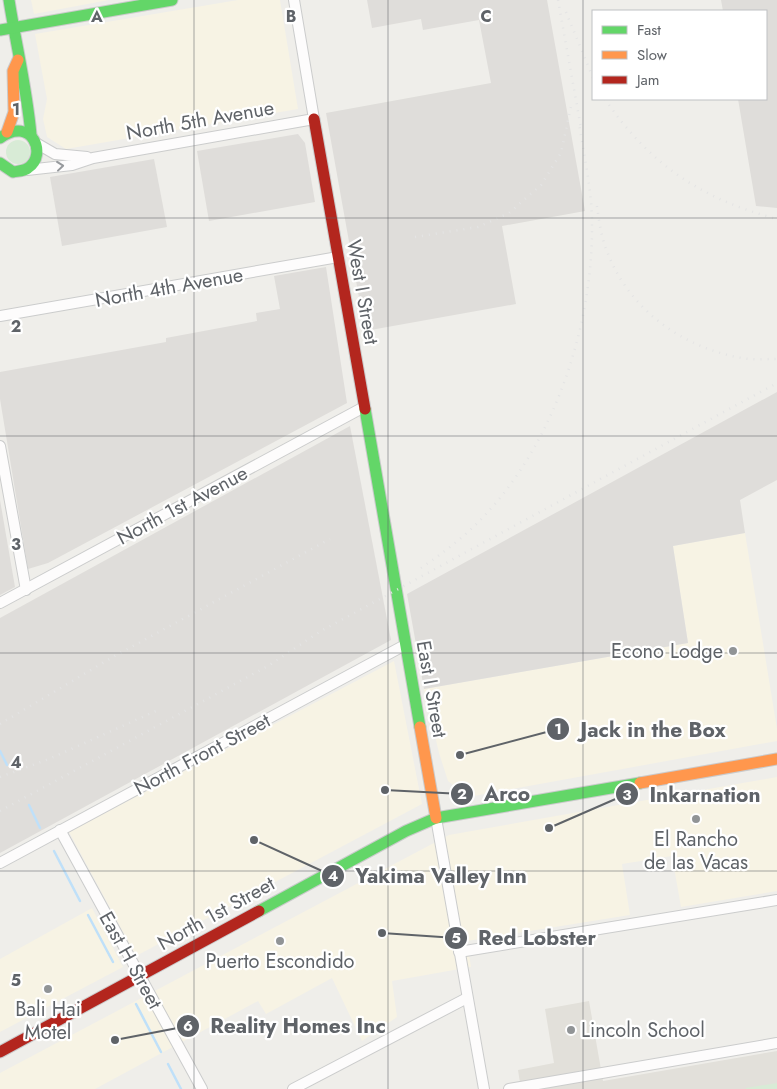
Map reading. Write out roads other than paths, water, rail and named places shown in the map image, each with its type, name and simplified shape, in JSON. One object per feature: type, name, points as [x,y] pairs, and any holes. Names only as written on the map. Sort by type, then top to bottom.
[{"type":"main road","points":[[2,168],[14,172],[26,170],[35,161],[38,149],[34,139],[27,92],[18,60],[9,0]]},
{"type":"main road","points":[[0,30],[151,2],[172,0]]},
{"type":"main road","points":[[3,135],[14,112],[14,71],[18,60]]},
{"type":"main road","name":"West I Street","points":[[314,118],[395,590]]},
{"type":"main road","points":[[3,135],[19,130],[34,139]]},
{"type":"main road","name":"East I Street","points":[[395,590],[436,818]]},
{"type":"main road","name":"North 1st Street","points":[[0,1052],[406,831],[436,818],[777,759]]},
{"type":"street","name":"West I Street","points":[[294,0],[314,118]]},
{"type":"street","name":"North 5th Avenue","points":[[26,170],[72,165],[93,158],[314,118]]},
{"type":"street","name":"North 5th Avenue","points":[[34,139],[55,154],[93,158]]},
{"type":"street","name":"North 4th Avenue","points":[[0,316],[338,257]]},
{"type":"street","name":"North 1st Avenue","points":[[0,603],[364,407]]},
{"type":"street","points":[[0,446],[26,590]]},
{"type":"street","name":"North Front Street","points":[[0,862],[405,646]]},
{"type":"street","name":"East I Street","points":[[436,818],[484,1089]]},
{"type":"street","name":"East H Street","points":[[60,830],[202,1089]]},
{"type":"street","points":[[459,952],[777,900]]},
{"type":"street","points":[[293,1089],[467,998]]},
{"type":"street","points":[[509,1089],[777,1042]]},
{"type":"waterway","points":[[0,751],[7,765]]},
{"type":"waterway","points":[[29,805],[40,828]]},
{"type":"waterway","points":[[54,851],[80,901]]},
{"type":"waterway","points":[[88,915],[113,962]]},
{"type":"waterway","points":[[136,1004],[161,1052]]},
{"type":"waterway","points":[[168,1064],[181,1089]]},
{"type":"railway","points":[[558,0],[581,128]]},
{"type":"railway","points":[[566,12],[592,76]]},
{"type":"railway","points":[[606,100],[640,142],[679,176],[724,201],[777,219]]},
{"type":"railway","points":[[415,237],[478,227],[509,213],[541,185],[561,153],[572,102]]},
{"type":"railway","points":[[421,568],[470,530],[510,485],[531,453],[550,417],[565,380],[586,302],[591,262],[591,199],[579,123]]},
{"type":"railway","points":[[597,206],[603,240],[616,272],[643,308],[679,335],[720,353],[746,359],[777,359]]},
{"type":"railway","points":[[0,811],[268,666],[321,631],[777,383]]},
{"type":"railway","points":[[0,724],[111,658],[330,539]]},
{"type":"railway","points":[[0,777],[49,759],[158,710]]},
{"type":"place","name":"Econo Lodge","points":[[733,651]]},
{"type":"place","name":"Jack in the Box","points":[[460,755]]},
{"type":"place","name":"Arco","points":[[385,790]]},
{"type":"place","name":"El Rancho de las Vacas","points":[[696,819]]},
{"type":"place","name":"Inkarnation","points":[[549,828]]},
{"type":"place","name":"Yakima Valley Inn","points":[[254,840]]},
{"type":"place","name":"Red Lobster","points":[[382,933]]},
{"type":"place","name":"Puerto Escondido","points":[[280,941]]},
{"type":"place","name":"Bali Hai Motel","points":[[48,989]]},
{"type":"place","name":"Lincoln School","points":[[571,1030]]},
{"type":"place","name":"Reality Homes Inc","points":[[115,1040]]}]
